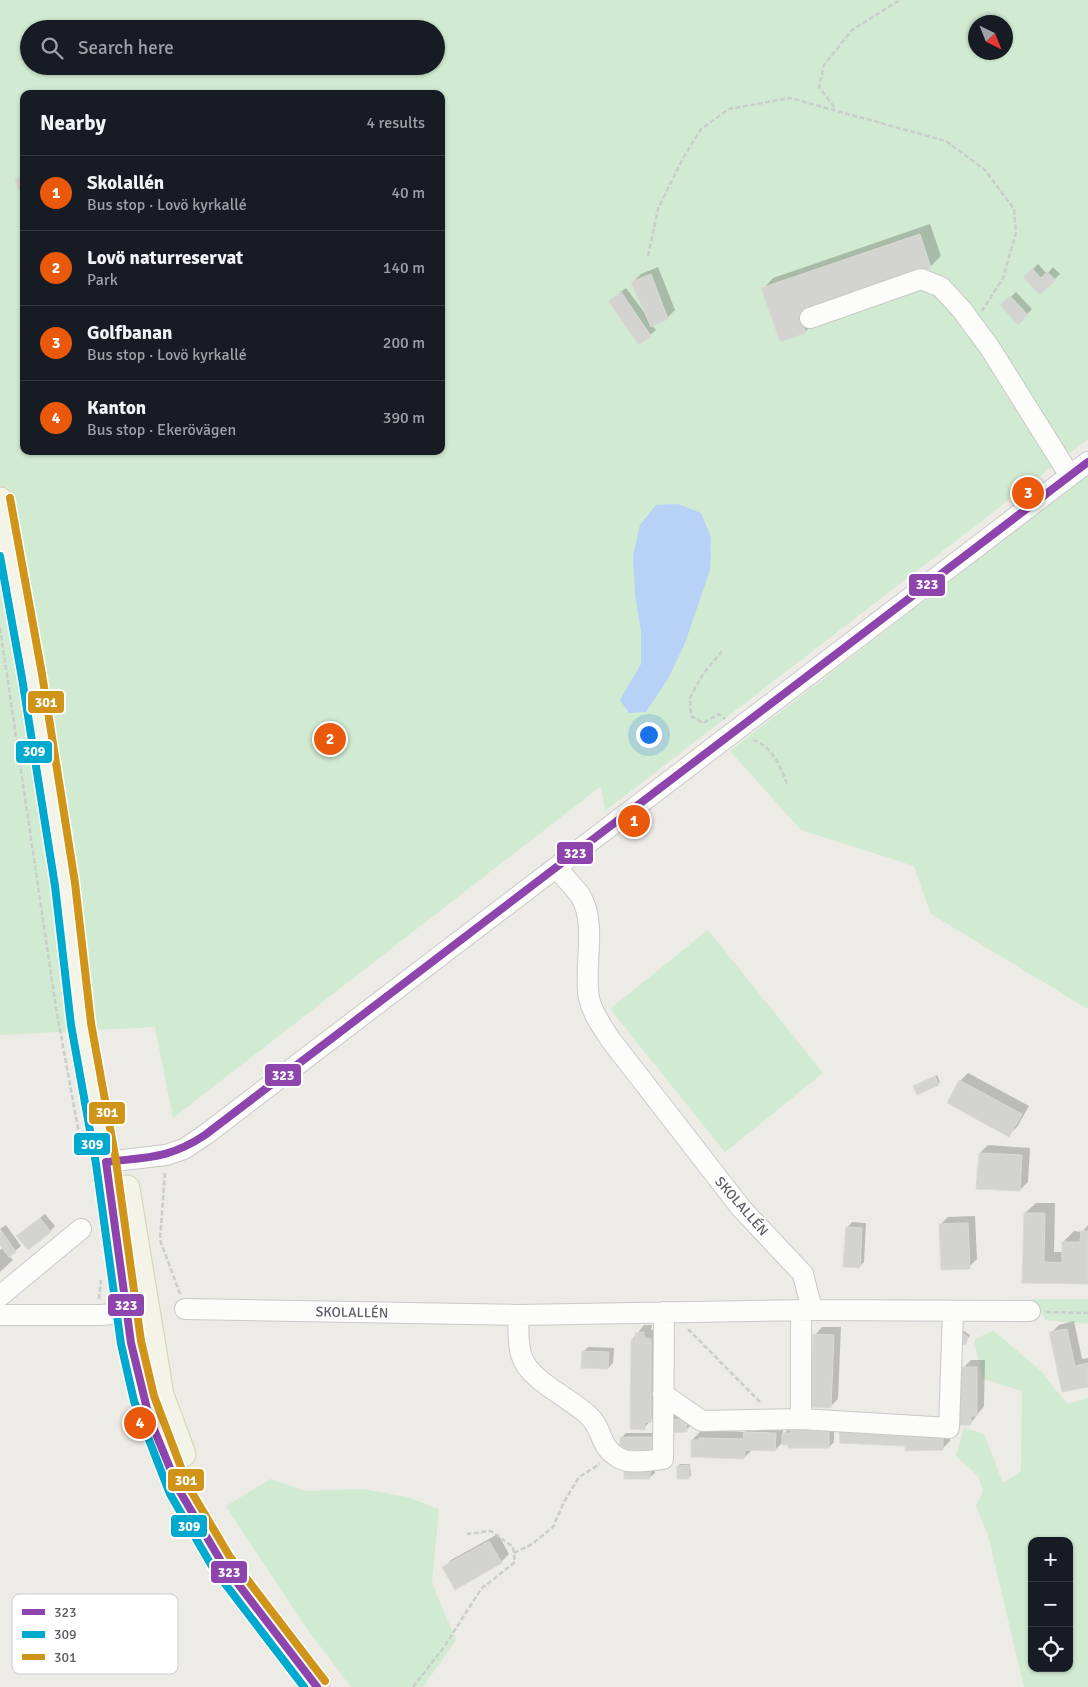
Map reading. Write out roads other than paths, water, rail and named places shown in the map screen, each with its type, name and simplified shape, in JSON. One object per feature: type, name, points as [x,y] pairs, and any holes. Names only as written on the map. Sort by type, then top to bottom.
[{"type":"main road","points":[[0,500],[32,676],[65,885],[81,1024],[113,1161],[137,1311],[166,1412],[194,1482],[262,1613],[317,1687]]},
{"type":"street","points":[[810,318],[921,279],[941,287],[973,324],[985,351],[1038,439],[1070,476]]},
{"type":"street","points":[[113,1161],[166,1155],[184,1149],[205,1135],[1088,462]]},
{"type":"street","name":"SKOLALLÉN","points":[[557,868],[580,896],[590,930],[587,956],[589,997],[594,1013],[610,1039],[741,1208],[803,1274],[806,1310],[801,1418]]},
{"type":"street","points":[[0,1296],[81,1229]]},
{"type":"street","name":"SKOLALLÉN","points":[[185,1309],[518,1315],[806,1310],[1030,1311]]},
{"type":"street","points":[[0,1315],[101,1315],[137,1311]]},
{"type":"street","points":[[663,1394],[702,1421],[801,1418],[949,1428],[953,1311]]},
{"type":"street","points":[[518,1315],[522,1358],[536,1378],[573,1401],[595,1421],[606,1449],[623,1460],[663,1459],[663,1394],[668,1312]]},
{"type":"water","points":[[678,504],[701,513],[711,537],[710,570],[685,643],[668,679],[646,712],[629,713],[620,700],[641,664],[641,631],[635,594],[633,555],[640,525],[656,505]]},
{"type":"place","name":"Golfbanan","points":[[1028,493]]},
{"type":"place","name":"Lovö naturreservat","points":[[330,739]]},
{"type":"place","name":"Skolallén","points":[[634,821]]},
{"type":"place","name":"Kanton","points":[[140,1423]]}]
